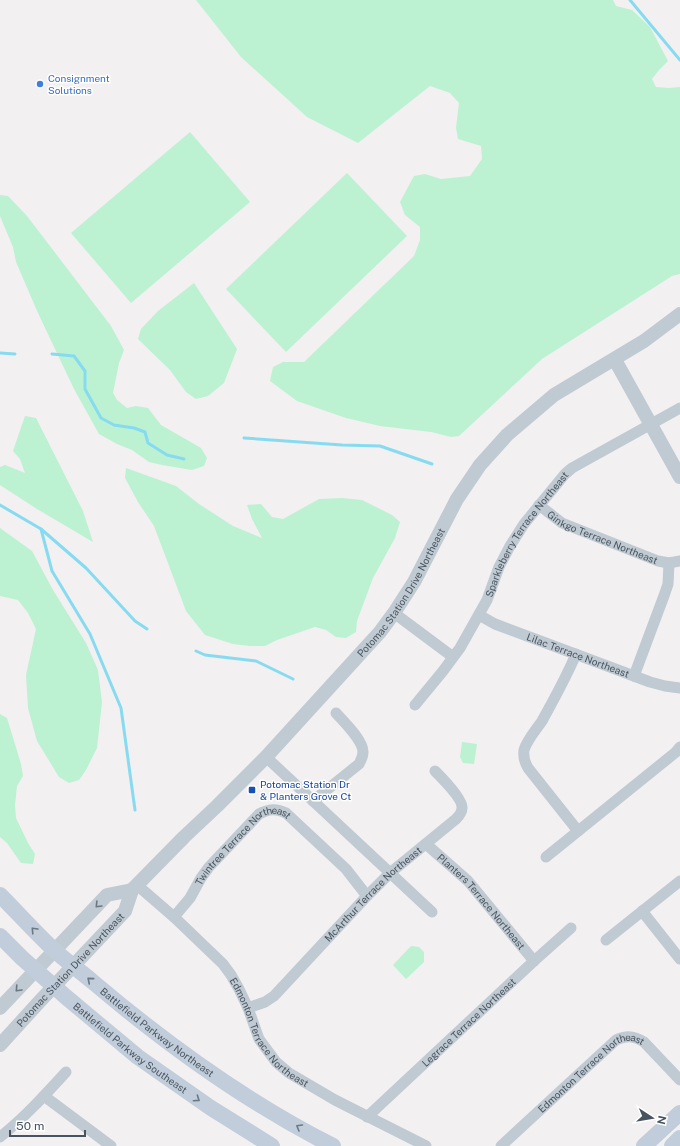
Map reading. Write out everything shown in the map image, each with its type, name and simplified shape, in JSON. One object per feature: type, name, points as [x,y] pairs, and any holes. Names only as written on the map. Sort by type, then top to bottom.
[{"type":"main road","name":"Battlefield Parkway Northeast","points":[[0,895],[54,950],[160,1036],[270,1110],[333,1146]]},
{"type":"main road","name":"Battlefield Parkway Southeast","points":[[0,936],[53,986],[138,1057],[211,1108],[272,1146]]},
{"type":"main road","points":[[644,1146],[680,1113]]},
{"type":"main road","points":[[672,1146],[680,1138]]},
{"type":"street","name":"Potomac Station Drive Northeast","points":[[0,1045],[53,986],[125,911],[134,888],[266,757],[380,632],[414,582],[457,499],[480,465],[507,436],[554,395],[644,342],[680,314]]},
{"type":"street","points":[[615,360],[680,477]]},
{"type":"street","name":"Sparkleberry Terrace Northeast","points":[[415,705],[453,657],[479,615],[487,600],[499,567],[524,524],[564,474],[572,468],[680,408]]},
{"type":"street","name":"Ginkgo Terrace Northeast","points":[[539,505],[562,523],[658,561],[674,562],[666,593],[634,676]]},
{"type":"street","points":[[394,613],[453,657]]},
{"type":"street","name":"Lilac Terrace Northeast","points":[[479,615],[495,624],[650,682],[680,688]]},
{"type":"street","points":[[576,654],[567,675],[542,721],[528,742],[524,753],[524,758],[528,768],[578,831]]},
{"type":"street","points":[[313,801],[359,764],[362,758],[362,745],[336,714]]},
{"type":"street","points":[[546,857],[676,752],[680,747]]},
{"type":"street","points":[[266,757],[432,912]]},
{"type":"street","name":"McArthur Terrace Northeast","points":[[248,1008],[265,1002],[274,996],[390,873],[456,820],[461,814],[462,807],[460,801],[435,771]]},
{"type":"street","name":"Twintree Terrace Northeast","points":[[174,917],[190,898],[209,867],[259,814],[266,810],[273,809],[286,813],[346,869],[367,896]]},
{"type":"street","name":"Planters Terrace Northeast","points":[[426,844],[468,881],[534,961]]},
{"type":"street","points":[[606,940],[680,881]]},
{"type":"street","points":[[0,1008],[107,895],[134,888]]},
{"type":"street","name":"Edmonton Terrace Northeast","points":[[134,888],[174,917],[223,964],[231,975],[248,1008],[259,1039],[276,1062],[289,1073],[335,1100],[426,1146]]},
{"type":"street","points":[[642,911],[680,959]]},
{"type":"street","name":"Legrace Terrace Northeast","points":[[367,1117],[571,928]]},
{"type":"street","name":"Edmonton Terrace Northeast","points":[[501,1146],[616,1040],[623,1037],[630,1036],[638,1038],[644,1042],[680,1080]]},
{"type":"street","points":[[0,1137],[44,1096],[66,1072]]},
{"type":"street","points":[[44,1096],[111,1146]]},
{"type":"green space","points":[[196,0],[613,0],[616,6],[632,10],[650,27],[668,61],[652,79],[656,87],[680,87],[680,274],[672,276],[542,359],[459,436],[451,437],[431,432],[380,426],[346,418],[297,401],[270,381],[273,367],[283,362],[304,362],[414,256],[420,240],[420,227],[405,215],[400,202],[414,176],[425,174],[441,179],[470,176],[482,159],[481,146],[458,139],[456,128],[459,103],[450,93],[430,86],[358,143],[307,117],[241,57]]},
{"type":"green space","points":[[190,132],[250,202],[131,303],[71,233]]},
{"type":"green space","points":[[347,173],[407,236],[286,352],[226,289]]},
{"type":"green space","points":[[0,195],[8,196],[27,216],[111,326],[124,350],[119,363],[113,393],[117,400],[127,408],[136,406],[148,408],[161,425],[201,448],[207,458],[204,466],[192,470],[149,462],[132,450],[99,434],[74,389],[16,262],[13,247],[0,216]]},
{"type":"green space","points":[[194,283],[237,349],[224,383],[208,396],[196,399],[186,392],[170,370],[138,339],[141,329],[158,311]]},
{"type":"green space","points":[[25,416],[36,418],[83,511],[93,542],[0,485],[0,467],[5,465],[25,473],[20,459],[13,451]]},
{"type":"green space","points":[[126,468],[176,486],[199,504],[233,526],[262,538],[252,519],[247,505],[261,504],[272,517],[283,519],[319,499],[342,498],[362,500],[392,515],[400,522],[395,538],[373,578],[357,621],[356,632],[346,638],[336,637],[326,630],[315,627],[277,640],[265,646],[233,644],[205,635],[186,611],[154,526],[138,502],[125,478]]},
{"type":"green space","points":[[0,528],[32,551],[53,590],[86,643],[98,670],[102,702],[97,748],[79,780],[69,783],[59,777],[37,741],[28,708],[26,675],[36,629],[28,613],[18,600],[0,596]]},
{"type":"green space","points":[[0,714],[7,718],[21,764],[23,776],[17,786],[15,805],[16,818],[35,854],[33,864],[21,863],[7,843],[0,837]]},
{"type":"green space","points":[[462,742],[477,744],[474,764],[463,763],[460,757]]},
{"type":"green space","points":[[411,946],[419,947],[424,952],[424,962],[406,979],[393,965]]},
{"type":"waterway","points":[[630,0],[680,60]]},
{"type":"waterway","points":[[0,353],[15,354]]},
{"type":"waterway","points":[[52,354],[74,356],[85,371],[85,389],[101,418],[114,425],[134,428],[145,432],[148,443],[167,455],[184,459]]},
{"type":"waterway","points":[[244,438],[342,445],[380,446],[432,464]]},
{"type":"waterway","points":[[0,505],[41,529],[86,568],[135,621],[147,629]]},
{"type":"waterway","points":[[41,529],[52,571],[90,634],[121,708],[135,810]]},
{"type":"waterway","points":[[196,651],[205,655],[256,661],[293,679]]},
{"type":"place","name":"Consignment Solutions","points":[[40,84]]},
{"type":"place","name":"Potomac Station Dr & Planters Grove Ct","points":[[252,790]]}]
